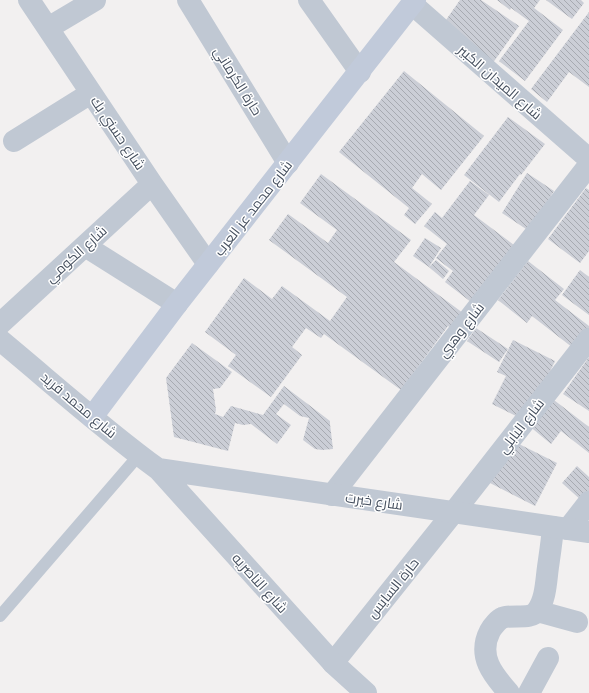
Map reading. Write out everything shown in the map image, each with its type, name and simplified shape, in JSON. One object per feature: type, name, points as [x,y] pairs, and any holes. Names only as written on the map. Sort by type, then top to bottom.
[{"type":"main road","name":"شارع محمد عز العرب","points":[[92,417],[208,264],[414,2]]},
{"type":"street","name":"شارع حسني بك","points":[[29,0],[152,184],[208,264]]},
{"type":"street","points":[[48,28],[95,0]]},
{"type":"street","name":"حارة الكرماني","points":[[188,0],[288,163]]},
{"type":"street","points":[[309,0],[360,72]]},
{"type":"street","name":"شارع الميدان الكبير","points":[[414,2],[589,159]]},
{"type":"street","points":[[14,141],[91,93]]},
{"type":"street","name":"شارع وهبي","points":[[332,495],[589,165]]},
{"type":"street","name":"شارع الكومي","points":[[0,324],[152,184]]},
{"type":"street","points":[[86,246],[177,304]]},
{"type":"street","name":"شارع البابلي","points":[[453,513],[589,339]]},
{"type":"street","name":"شارع محمد فريد","points":[[0,340],[92,417],[158,469]]},
{"type":"street","name":"شارع خيرت","points":[[158,469],[589,532]]},
{"type":"street","name":"شارع الناصريه","points":[[158,469],[333,663],[366,693]]},
{"type":"street","points":[[533,614],[544,596],[561,528],[589,502]]},
{"type":"street","name":"حارة السايس","points":[[333,663],[453,513]]},
{"type":"street","points":[[509,693],[489,668],[485,647],[486,638],[491,628],[502,618],[533,614],[577,622]]},
{"type":"street","points":[[529,693],[548,658]]},
{"type":"lane","points":[[0,616],[139,455]]},
{"type":"building","points":[[460,0],[481,0],[519,26],[485,74],[434,37]]},
{"type":"building","points":[[497,0],[540,0],[534,8],[563,30],[525,81],[499,61],[529,21],[511,8],[510,10]]},
{"type":"building","points":[[546,0],[581,0],[584,3],[572,19]]},
{"type":"building","points":[[589,12],[589,87],[569,72],[547,102],[531,89]]},
{"type":"building","points":[[404,71],[484,136],[441,190],[422,174],[412,188],[432,204],[415,224],[404,215],[409,208],[339,152]]},
{"type":"building","points":[[508,117],[545,144],[499,202],[464,175]]},
{"type":"building","points":[[527,173],[554,191],[529,231],[502,213]]},
{"type":"building","points":[[321,174],[411,240],[394,262],[463,313],[452,329],[448,326],[401,390],[324,334],[321,338],[306,328],[292,347],[302,355],[271,397],[228,366],[236,355],[205,332],[244,278],[272,299],[282,286],[330,321],[347,297],[269,240],[288,214],[328,243],[337,230],[300,203]]},
{"type":"building","points":[[470,181],[489,195],[474,215],[514,245],[471,302],[445,282],[453,271],[436,258],[447,244],[424,226],[435,212],[442,218]]},
{"type":"building","points":[[586,188],[589,190],[589,251],[580,263],[548,239]]},
{"type":"building","points":[[425,238],[441,248],[429,267],[413,256]]},
{"type":"building","points":[[436,260],[449,271],[443,279],[429,267]]},
{"type":"building","points":[[528,261],[564,289],[555,300],[589,326],[589,335],[577,351],[532,316],[527,323],[498,300]]},
{"type":"building","points":[[580,270],[589,277],[589,315],[562,295]]},
{"type":"building","points":[[476,328],[508,349],[499,362],[467,341]]},
{"type":"building","points":[[513,340],[555,361],[526,421],[492,404],[506,376],[497,372]]},
{"type":"building","points":[[192,343],[232,372],[220,388],[213,389],[216,410],[215,414],[223,417],[231,406],[263,415],[284,386],[330,421],[333,449],[315,449],[303,440],[309,418],[300,416],[284,404],[276,414],[291,425],[277,444],[251,424],[243,425],[235,423],[228,451],[174,437],[166,378]]},
{"type":"building","points":[[589,357],[589,411],[563,394]]},
{"type":"building","points":[[550,397],[589,427],[589,453],[561,431],[551,444],[528,425]]},
{"type":"building","points":[[511,440],[557,463],[535,506],[488,482]]},
{"type":"building","points":[[577,466],[589,477],[589,493],[582,501],[562,483]]}]
